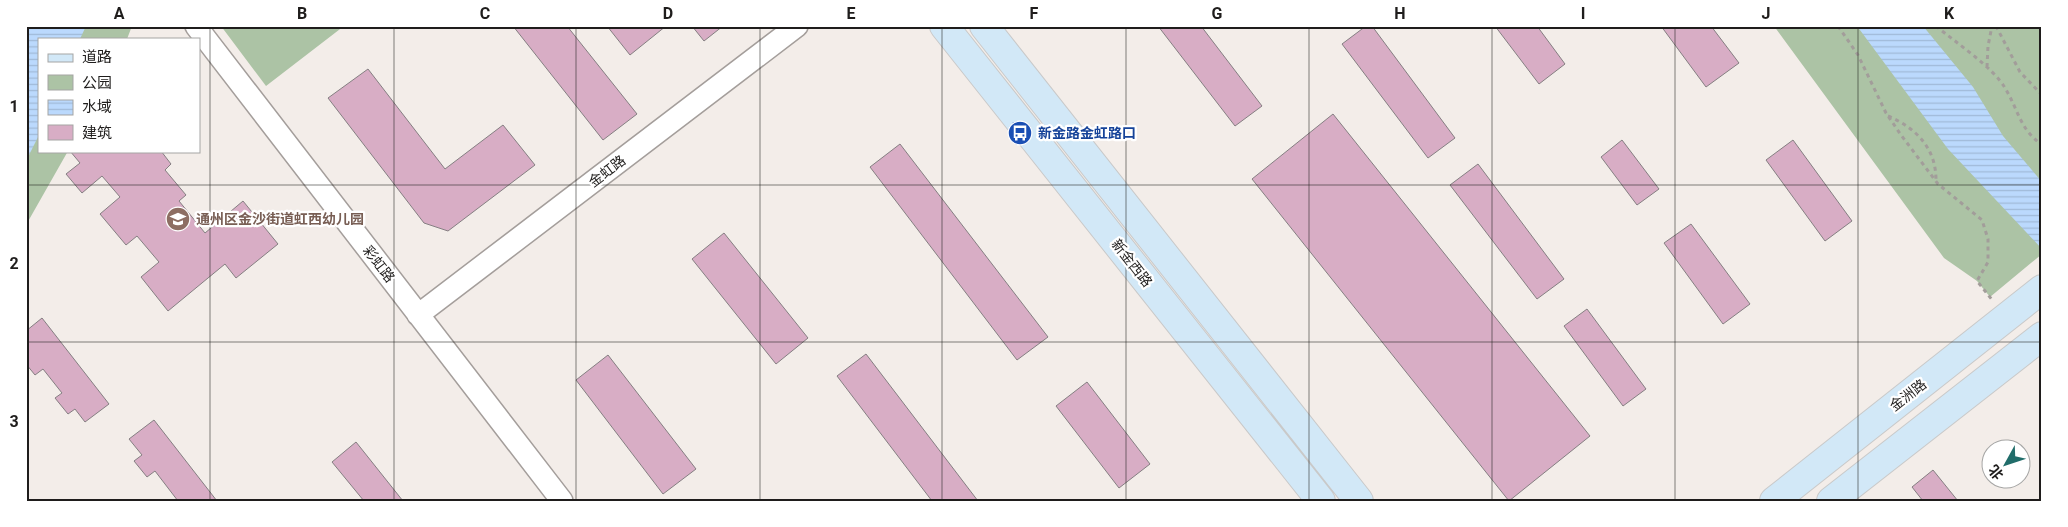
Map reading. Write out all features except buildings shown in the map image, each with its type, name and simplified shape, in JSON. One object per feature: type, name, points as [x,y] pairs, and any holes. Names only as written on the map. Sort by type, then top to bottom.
[{"type":"main road","name":"新金西路","points":[[944,26],[1321,501]]},
{"type":"main road","points":[[984,26],[1359,501]]},
{"type":"main road","name":"金洲路","points":[[1774,501],[2042,289]]},
{"type":"main road","points":[[1831,501],[2042,336]]},
{"type":"street","name":"彩虹路","points":[[196,26],[562,501]]},
{"type":"street","name":"金虹路","points":[[418,315],[797,26]]},
{"type":"path","points":[[1838,26],[1858,55],[1888,116],[1936,180],[1982,220],[1988,240],[1988,262],[1977,281],[2007,317]]},
{"type":"path","points":[[1936,26],[1987,68],[2005,87],[2016,114],[2028,135],[2042,145]]},
{"type":"path","points":[[1987,68],[1988,46],[1994,26]]},
{"type":"path","points":[[1994,26],[2020,72],[2042,95]]},
{"type":"path","points":[[1888,116],[1910,127],[1929,149],[1936,165],[1936,180]]},
{"type":"green space","points":[[26,26],[132,26],[127,38],[38,38],[38,152],[67,152],[26,225]]},
{"type":"green space","points":[[221,26],[344,26],[266,86]]},
{"type":"green space","points":[[1774,26],[2042,26],[2042,254],[1990,297],[1977,281],[1944,258]]},
{"type":"water","points":[[28,26],[86,26],[80,38],[38,38],[38,137],[26,161]]},
{"type":"water","points":[[1857,26],[1923,26],[1973,87],[2003,136],[2042,182],[2042,249],[1948,149]]},
{"type":"place","name":"新金路金虹路口","points":[[1020,133]]},
{"type":"place","name":"通州区金沙街道虹西幼儿园","points":[[178,219]]}]
